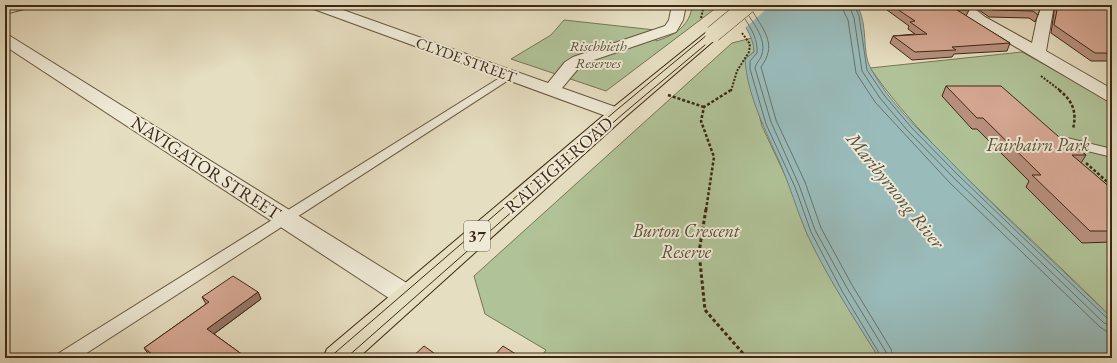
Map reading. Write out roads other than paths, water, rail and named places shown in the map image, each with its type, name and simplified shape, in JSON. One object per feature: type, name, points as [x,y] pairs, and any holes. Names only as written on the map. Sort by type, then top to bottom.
[{"type":"main road","name":"37","points":[[617,114],[748,5]]},
{"type":"main road","name":"RALEIGH ROAD","points":[[338,358],[617,114]]},
{"type":"street","points":[[5,10],[23,5]]},
{"type":"street","name":"CLYDE STREET","points":[[316,5],[617,114]]},
{"type":"street","points":[[551,90],[571,66],[579,60],[671,29],[676,20],[680,5]]},
{"type":"street","points":[[961,5],[980,20],[1038,52],[1112,96]]},
{"type":"street","points":[[1038,52],[1047,5]]},
{"type":"street","name":"NAVIGATOR STREET","points":[[5,40],[408,297]]},
{"type":"street","points":[[1087,82],[1112,79]]},
{"type":"lane","points":[[65,358],[509,75]]},
{"type":"lane","points":[[1063,141],[1112,153]]},
{"type":"water","name":"Maribyrnong River","points":[[731,5],[857,5],[863,21],[868,62],[886,93],[914,125],[964,176],[1112,318],[1112,358],[879,358],[832,282],[807,234],[784,172],[763,126],[749,86],[745,59],[754,52],[752,39],[746,27]]},
{"type":"tram line","points":[[329,358],[613,113],[743,5]]},
{"type":"tram line","points":[[346,358],[624,113],[705,45]]},
{"type":"park label","name":"Rischbieth Reserves","points":[[598,54]]},
{"type":"park label","name":"Fairbairn Park","points":[[1038,145]]},
{"type":"park label","name":"Burton Crescent Reserve","points":[[686,241]]}]
